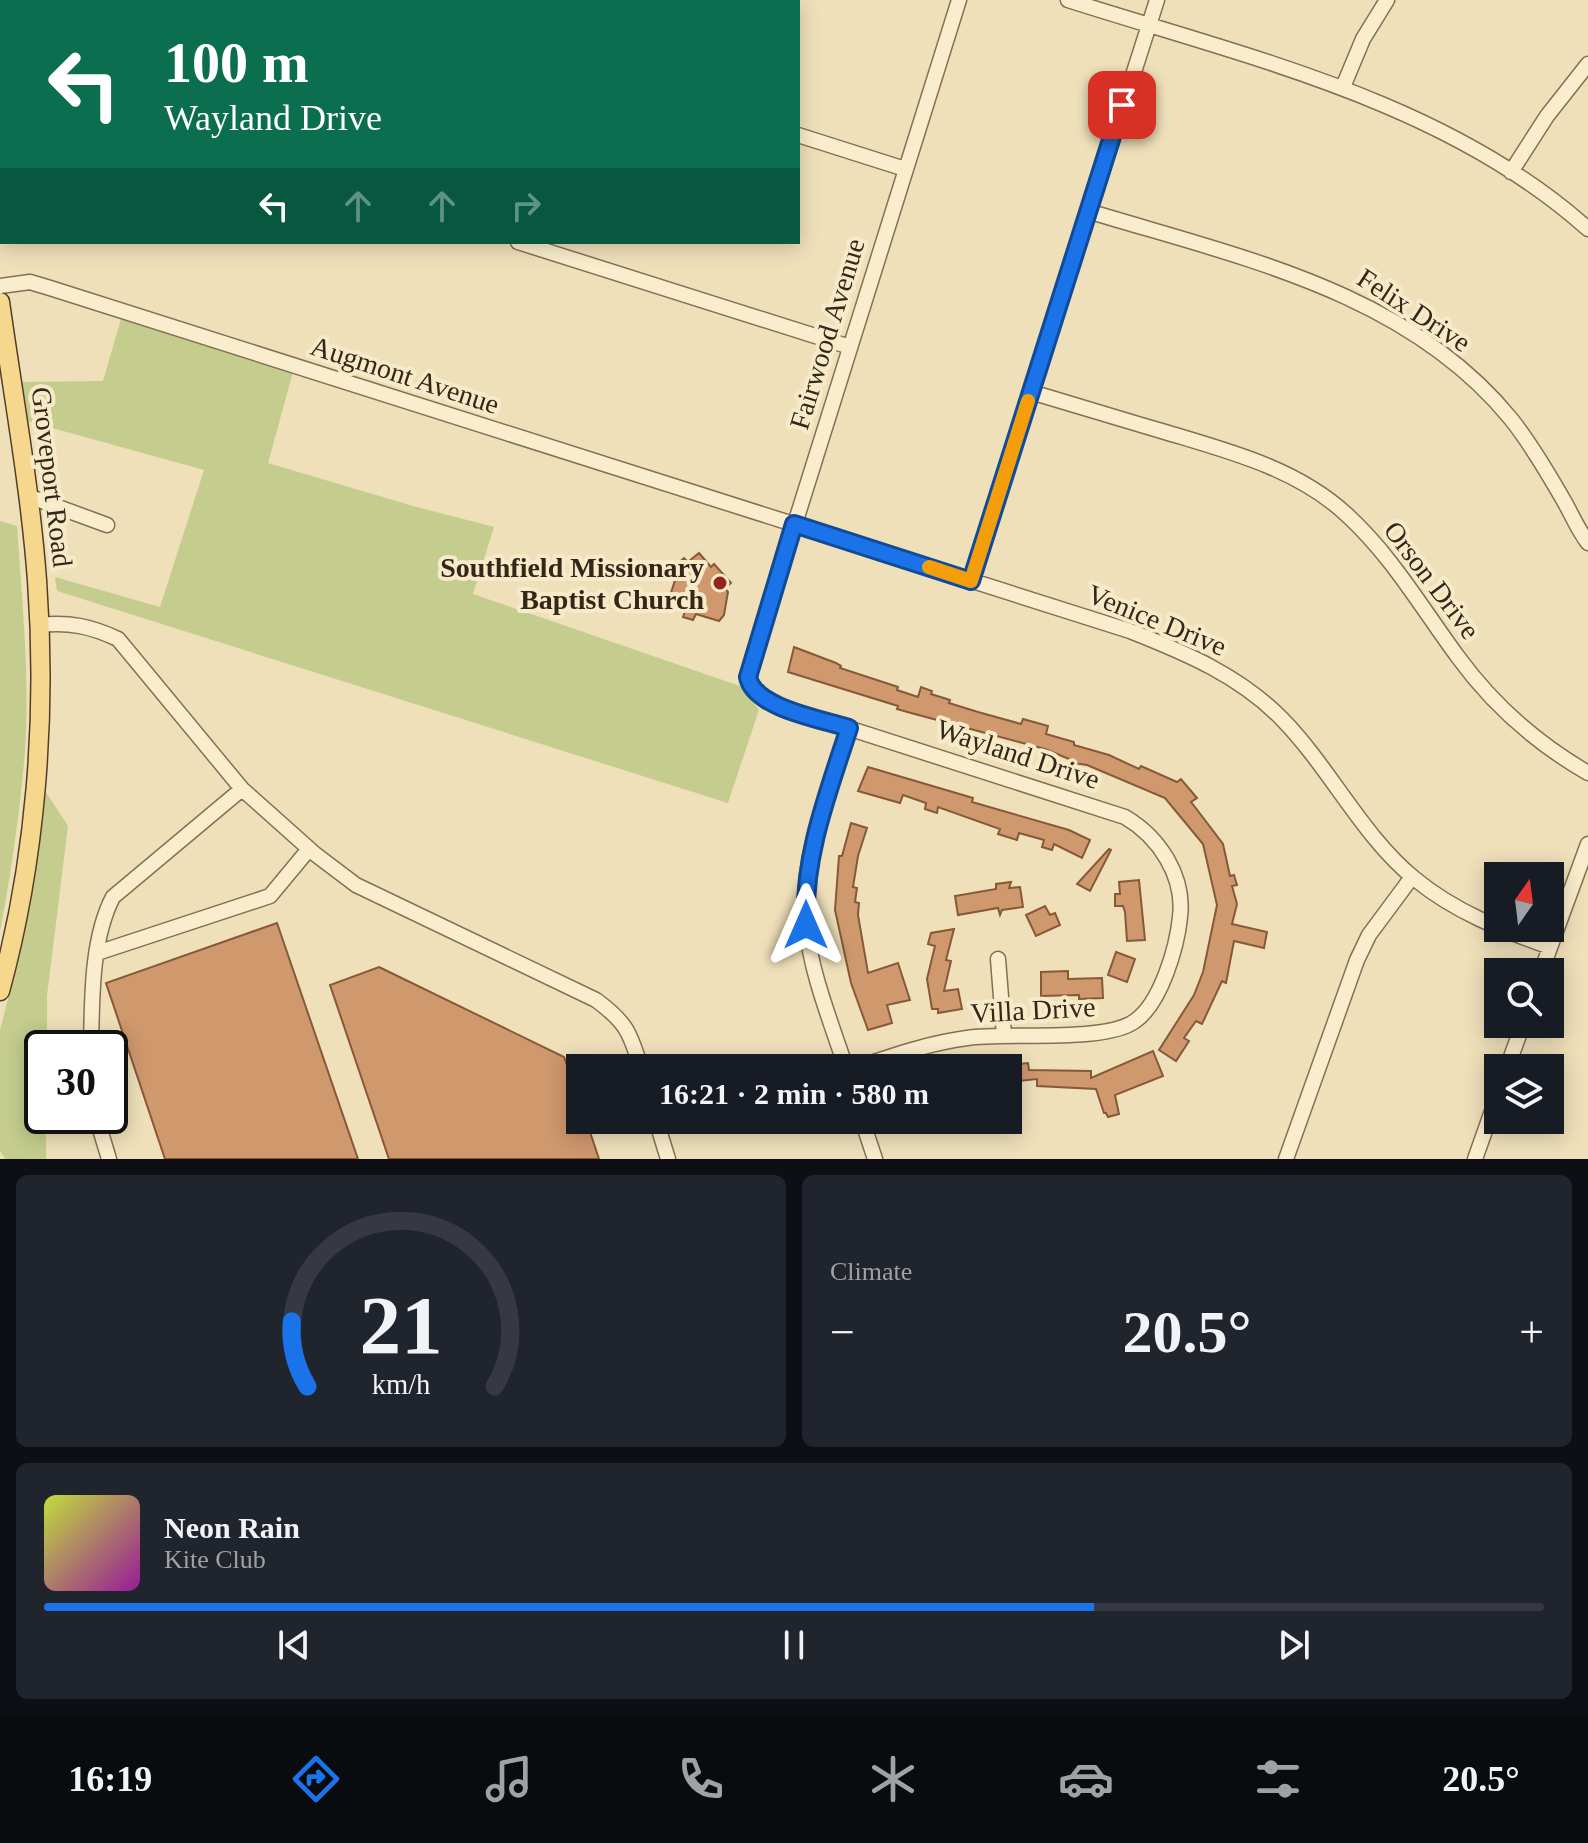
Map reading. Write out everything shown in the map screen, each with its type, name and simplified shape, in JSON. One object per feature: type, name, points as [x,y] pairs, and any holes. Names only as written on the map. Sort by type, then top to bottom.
[{"type":"main road","name":"Groveport Road","points":[[0,302],[4,365],[28,496],[39,625],[39,712],[33,804],[22,893],[0,991]]},
{"type":"street","name":"Fairwood Avenue","points":[[750,685],[748,677],[752,661],[959,0]]},
{"type":"street","points":[[1068,0],[1343,87],[1398,110],[1511,172],[1588,229]]},
{"type":"street","points":[[971,581],[1157,0]]},
{"type":"street","points":[[1343,87],[1363,39],[1387,0]]},
{"type":"street","points":[[1511,172],[1547,116],[1588,64]]},
{"type":"street","points":[[800,136],[905,169]]},
{"type":"street","name":"Felix Drive","points":[[1088,211],[1301,277],[1339,292],[1411,332],[1446,357],[1510,417],[1588,543]]},
{"type":"street","points":[[524,244],[850,347]]},
{"type":"street","name":"Augmont Avenue","points":[[0,286],[30,282],[794,524]]},
{"type":"street","name":"Orson Drive","points":[[1031,392],[1240,455],[1281,472],[1321,495],[1344,512],[1395,566],[1457,656],[1506,713],[1537,741],[1588,773]]},
{"type":"street","points":[[28,496],[107,525]]},
{"type":"street","name":"Venice Drive","points":[[794,524],[1130,631],[1194,656],[1225,674],[1281,718],[1370,831],[1412,877],[1473,917],[1550,947]]},
{"type":"street","points":[[39,625],[64,622],[90,626],[118,639],[242,789],[309,849],[356,885],[596,1000],[619,1017],[637,1054]]},
{"type":"street","name":"Wayland Drive","points":[[750,685],[767,702],[1109,810],[1139,825],[1165,855],[1177,882],[1181,911],[1172,953]]},
{"type":"street","points":[[842,1054],[811,954],[805,901],[815,834],[849,728]]},
{"type":"street","points":[[92,1030],[97,953],[103,917],[113,897],[242,789]]},
{"type":"street","points":[[1546,958],[1588,844]]},
{"type":"street","points":[[97,953],[270,896],[309,849]]},
{"type":"street","points":[[1286,1159],[1357,960],[1369,935],[1412,877]]},
{"type":"street","name":"Villa Drive","points":[[902,1054],[967,1038],[1098,1033],[1124,1028],[1145,1012],[1153,1001],[1172,953]]},
{"type":"street","points":[[998,959],[1004,1035]]},
{"type":"street","points":[[101,1134],[109,1159]]},
{"type":"street","points":[[660,1134],[668,1159]]},
{"type":"street","points":[[867,1134],[875,1159]]},
{"type":"street","points":[[1475,1159],[1484,1134]]},
{"type":"green space","points":[[121,319],[293,372],[268,463],[494,527],[473,594],[740,686],[759,710],[728,803],[57,591],[55,577],[160,607],[204,470],[27,421],[22,382],[103,381]]},
{"type":"green space","points":[[0,521],[17,526],[27,695],[21,797],[0,932]]},
{"type":"green space","points":[[46,792],[68,826],[47,996],[47,1030],[24,1030],[24,1134],[46,1134],[46,1159],[5,1159],[0,1151],[0,1030],[22,945]]},
{"type":"building","points":[[699,553],[731,583],[725,588],[728,592],[724,615],[719,621],[696,614],[693,620],[683,617],[685,611],[667,605],[678,571],[675,566],[684,558],[688,562]]},
{"type":"building","points":[[794,647],[836,663],[840,668],[898,687],[897,690],[918,697],[921,687],[950,700],[949,703],[978,712],[1021,724],[1023,719],[1048,726],[1046,734],[1109,755],[1139,769],[1141,766],[1177,782],[1181,779],[1197,798],[1191,802],[1223,844],[1230,876],[1234,875],[1237,885],[1232,886],[1237,904],[1232,924],[1267,932],[1264,948],[1234,941],[1226,983],[1222,981],[1202,1024],[1196,1021],[1184,1038],[1189,1041],[1176,1061],[1159,1050],[1194,995],[1203,972],[1217,905],[1203,844],[1165,798],[1045,749],[897,709],[898,706],[788,672]]},
{"type":"building","points":[[868,767],[973,798],[972,802],[1069,830],[1090,840],[1082,858],[1054,844],[1052,850],[1042,847],[1044,840],[1019,833],[1017,840],[998,834],[1000,829],[938,807],[937,813],[925,809],[926,803],[903,795],[900,803],[858,791]]},
{"type":"building","points":[[851,823],[867,828],[853,887],[857,888],[855,902],[859,903],[858,915],[868,973],[898,963],[910,1000],[887,1005],[892,1023],[868,1030],[851,983],[835,910],[839,856],[842,856]]},
{"type":"building","points":[[1109,849],[1090,891],[1077,884]]},
{"type":"building","points":[[1139,880],[1145,940],[1127,941],[1125,912],[1123,906],[1115,906],[1115,894],[1120,894],[1119,882]]},
{"type":"building","points":[[1011,882],[1009,888],[1020,887],[1023,907],[1002,910],[1000,915],[998,908],[958,915],[955,896],[996,889],[996,884]]},
{"type":"building","points":[[1045,906],[1050,915],[1055,913],[1060,925],[1036,936],[1026,915]]},
{"type":"building","points":[[277,923],[358,1159],[165,1159],[128,1049],[128,1030],[122,1030],[106,983]]},
{"type":"building","points":[[954,929],[946,960],[951,961],[944,991],[958,989],[962,1009],[938,1013],[938,1009],[932,1009],[927,979],[935,946],[928,944],[931,933]]},
{"type":"building","points":[[1116,952],[1135,959],[1127,982],[1108,975]]},
{"type":"building","points":[[379,967],[564,1057],[566,1134],[591,1134],[599,1159],[389,1159],[330,985]]},
{"type":"building","points":[[1068,971],[1068,979],[1102,978],[1103,998],[1041,996],[1041,972]]},
{"type":"building","points":[[1153,1051],[1163,1076],[1115,1095],[1119,1114],[1108,1117],[1096,1089],[1037,1086],[1037,1079],[1022,1081],[1022,1064],[1028,1063],[1029,1070],[1091,1071],[1091,1078]]},
{"type":"slow traffic","points":[[929,567],[971,581],[1028,401]]},
{"type":"place","name":"Southfield Missionary Baptist Church","points":[[720,583]]},
{"type":"route","points":[[806,925],[806,880],[815,834],[849,728],[767,702],[754,692],[748,677],[794,524],[971,581],[1122,105]]}]
